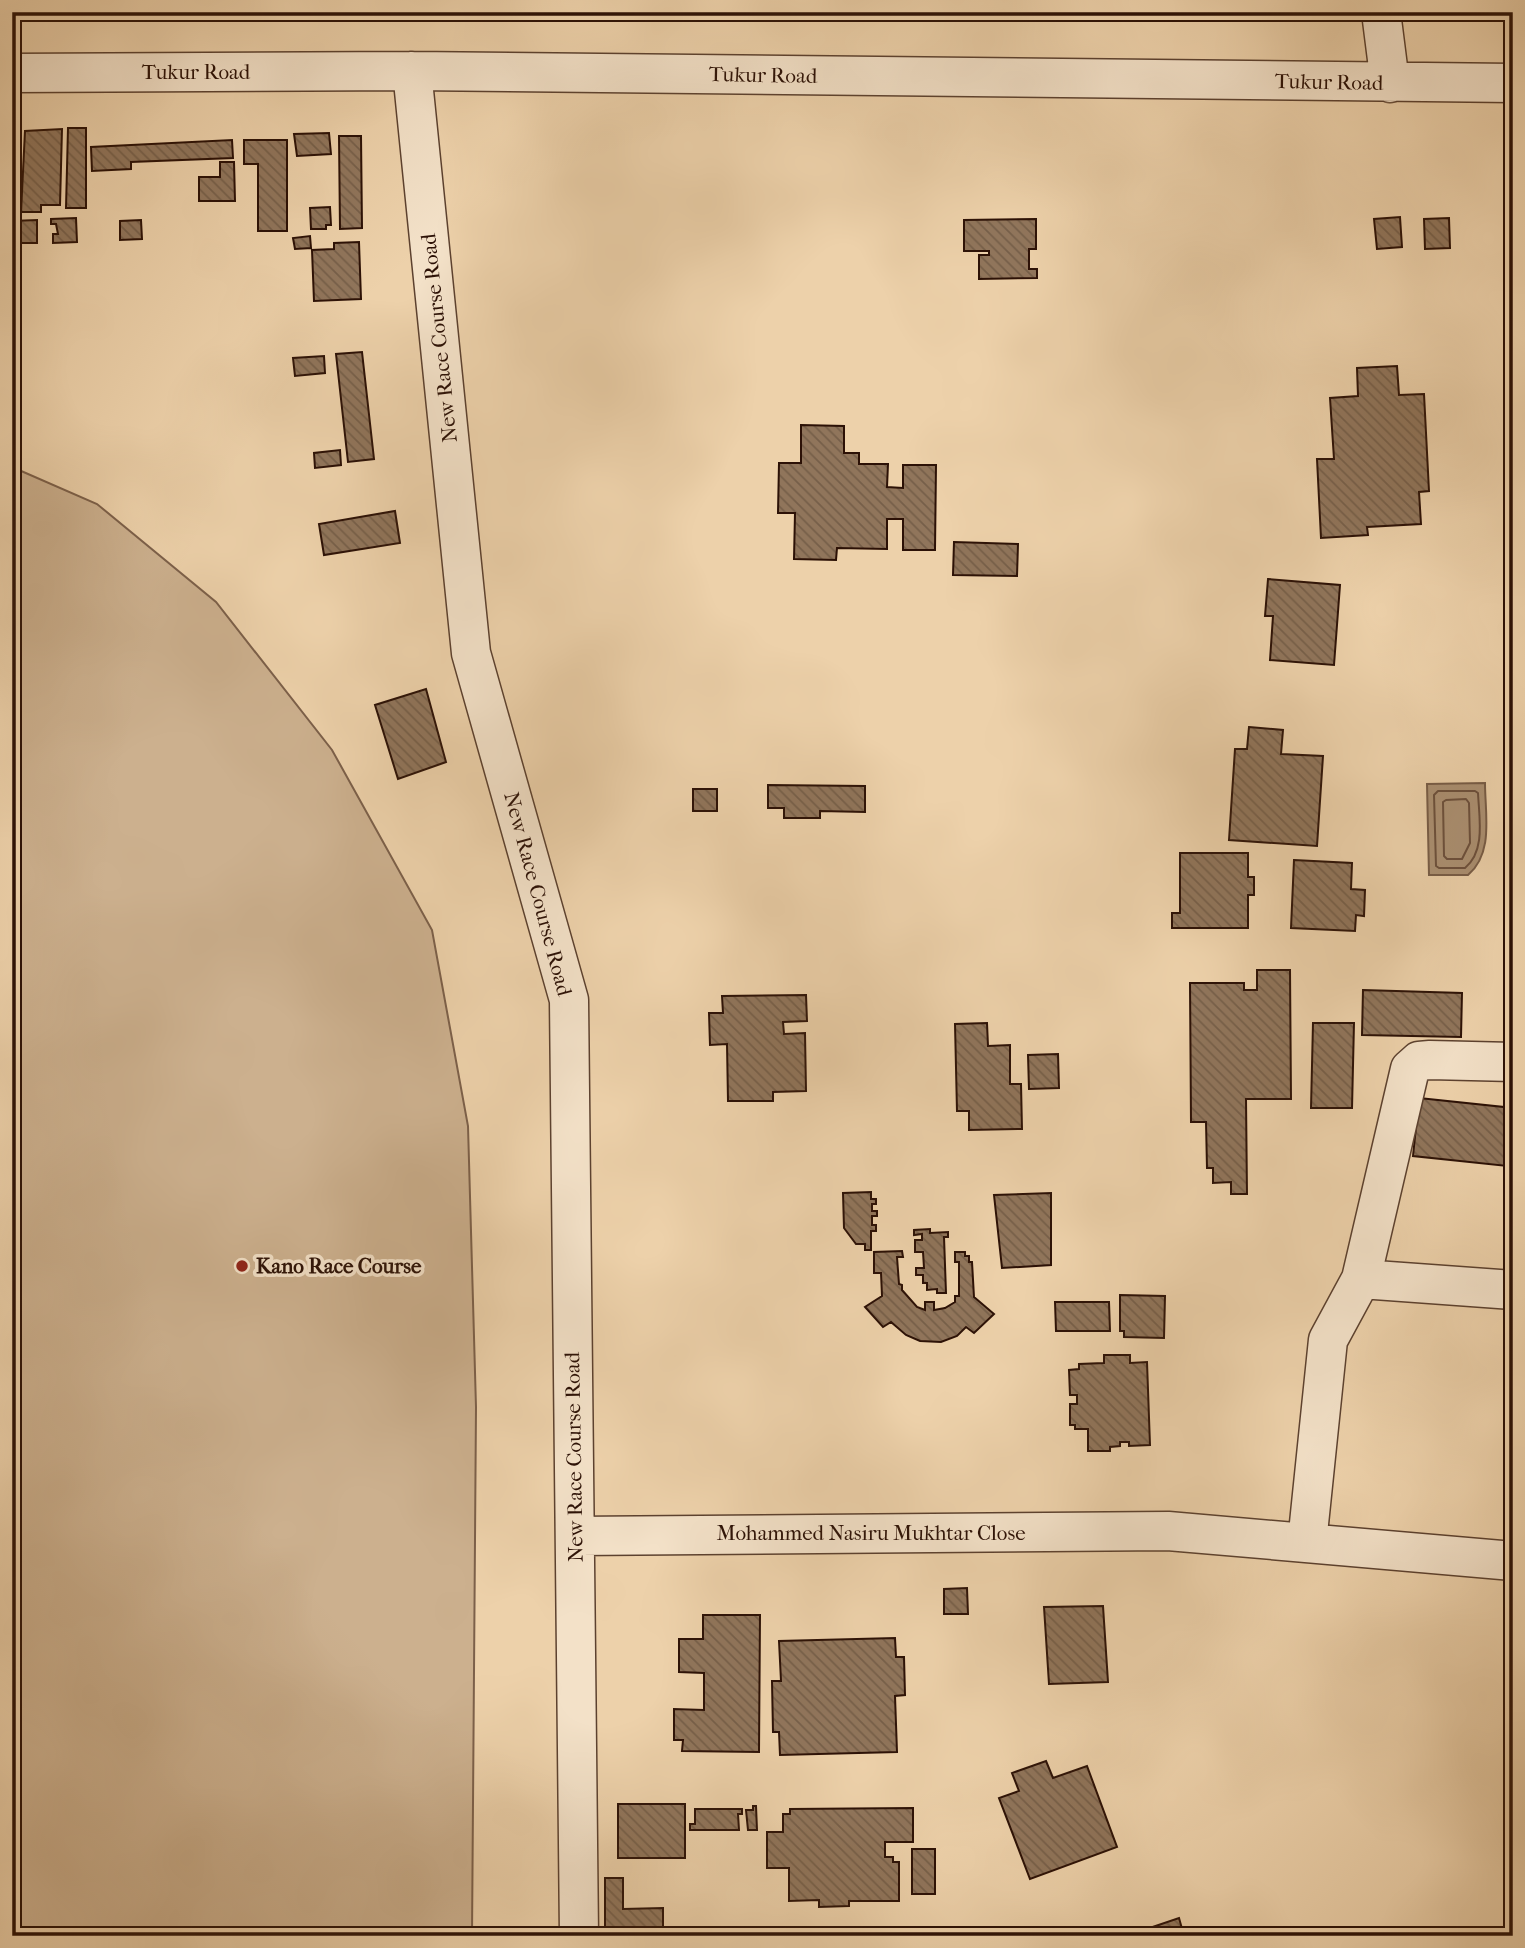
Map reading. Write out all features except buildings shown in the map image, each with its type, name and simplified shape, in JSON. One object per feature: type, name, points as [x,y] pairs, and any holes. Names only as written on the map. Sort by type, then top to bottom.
[{"type":"street","points":[[1381,12],[1390,83]]},
{"type":"street","name":"Tukur Road","points":[[12,73],[412,71],[1513,83]]},
{"type":"street","name":"New Race Course Road","points":[[412,71],[471,653],[569,1000],[579,1936]]},
{"type":"street","points":[[1307,1543],[1328,1340],[1361,1279],[1410,1069],[1419,1061],[1430,1060],[1513,1062]]},
{"type":"street","points":[[1361,1279],[1513,1290]]},
{"type":"street","name":"Mohammed Nasiru Mukhtar Close","points":[[575,1536],[1168,1531],[1513,1561]]},
{"type":"shaded area","name":"Kano Race Course","points":[[12,467],[97,504],[216,602],[332,750],[432,930],[468,1126],[476,1407],[472,1936],[12,1936]]},
{"type":"water","points":[[1485,783],[1485,844],[1476,866],[1468,875],[1429,875],[1427,784]]},
{"type":"water","points":[[613,1930],[678,1931],[679,1935],[695,1936],[613,1936]]},
{"type":"place","name":"Kano Race Course","points":[[242,1266]]}]
